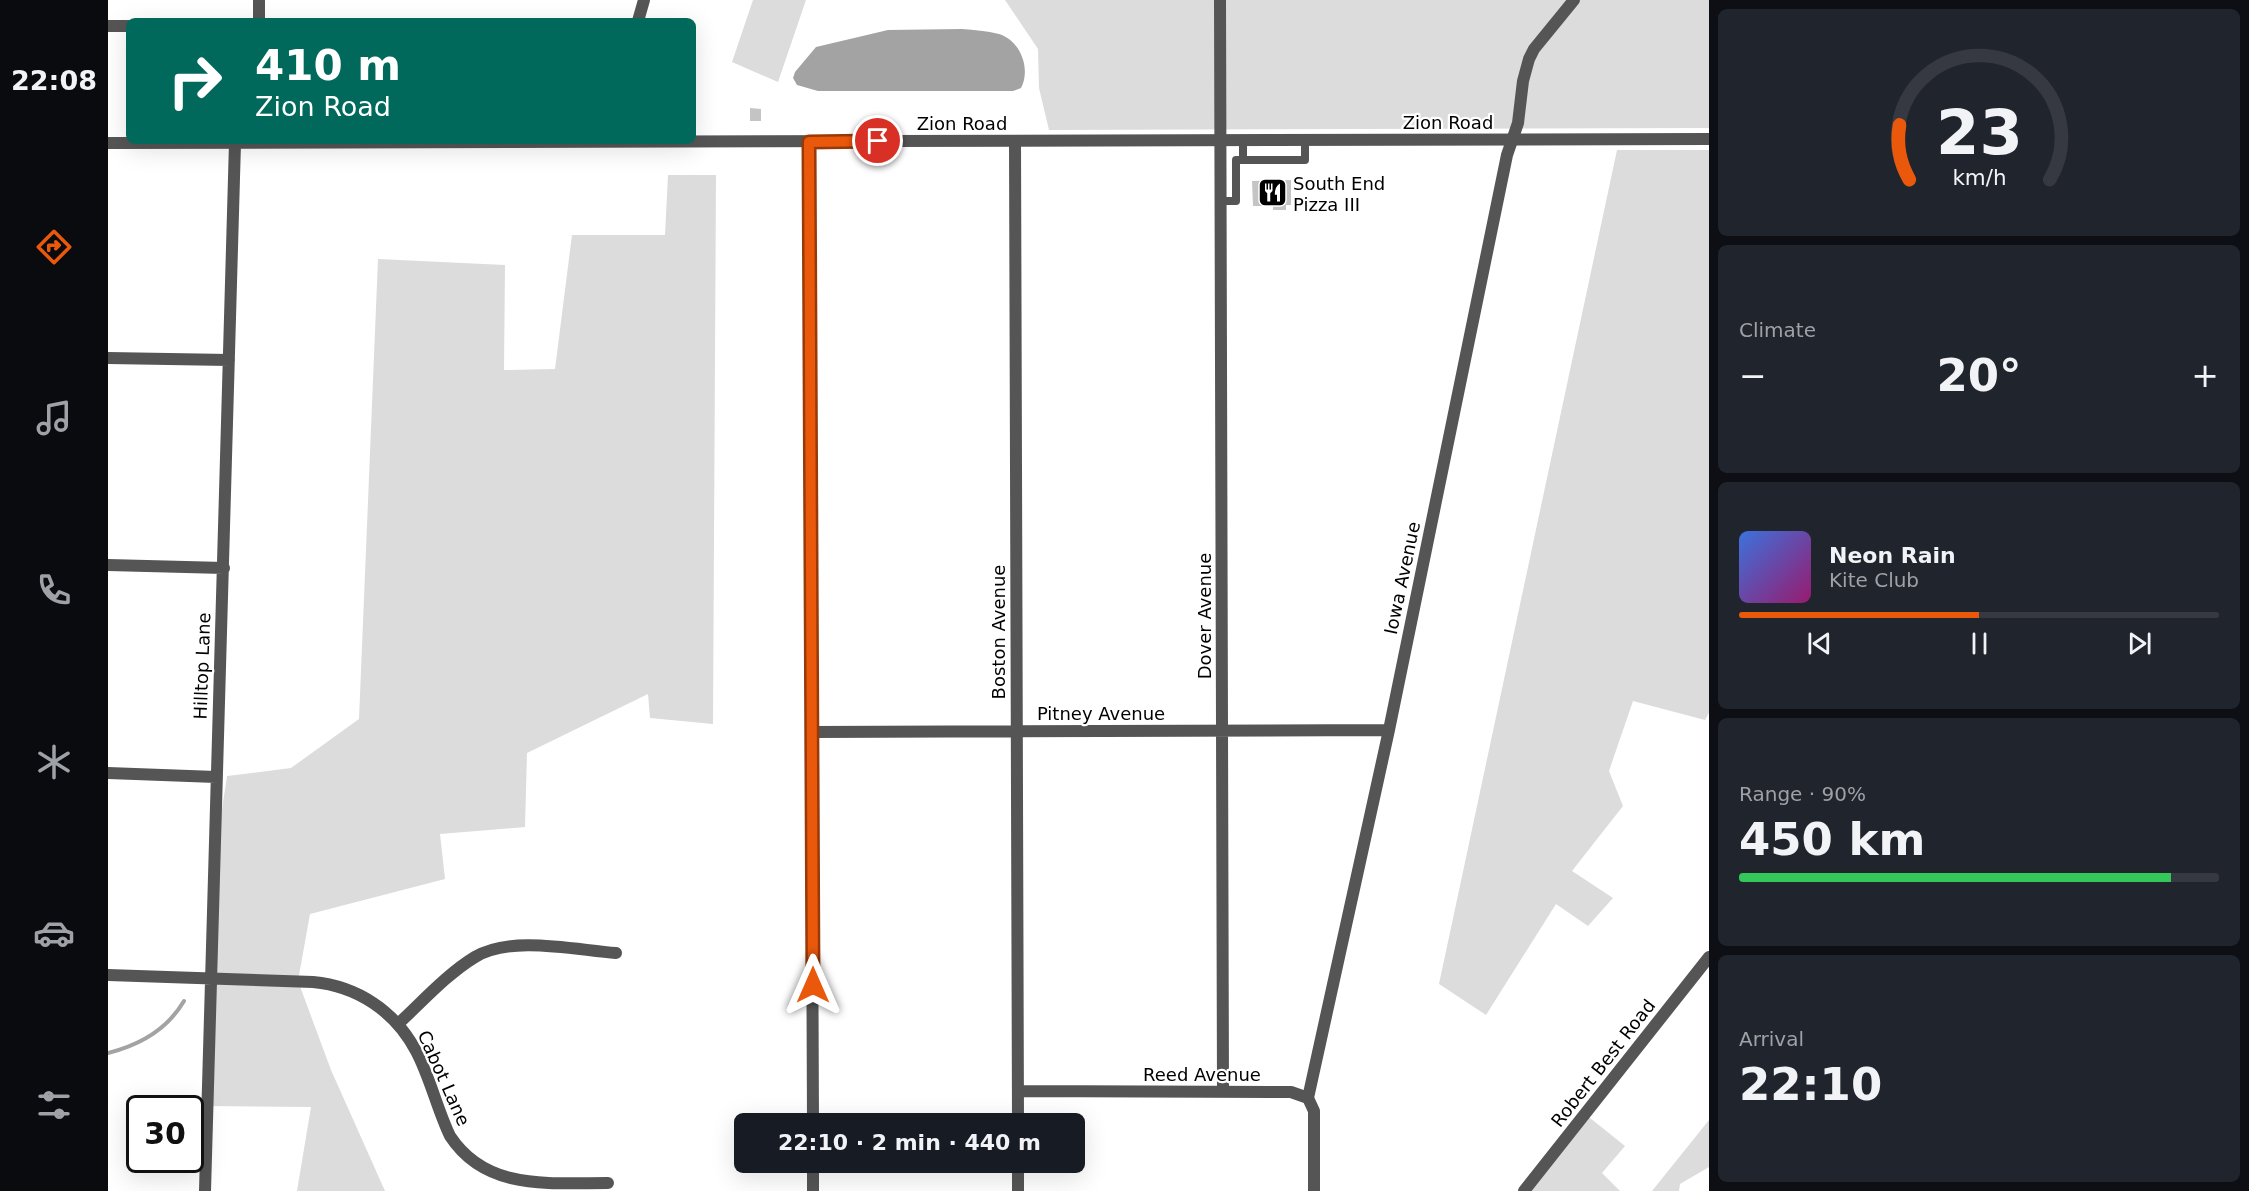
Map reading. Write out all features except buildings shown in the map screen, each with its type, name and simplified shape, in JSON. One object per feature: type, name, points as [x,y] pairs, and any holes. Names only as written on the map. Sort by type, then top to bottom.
[{"type":"street","points":[[259,0],[259,18]]},
{"type":"street","points":[[639,18],[644,0]]},
{"type":"street","name":"Dover Avenue","points":[[1220,0],[1223,1092]]},
{"type":"street","name":"Iowa Avenue","points":[[1308,1098],[1389,730],[1508,155],[1518,123],[1523,81],[1534,49],[1574,0]]},
{"type":"street","points":[[108,26],[126,26]]},
{"type":"street","name":"Zion Road","points":[[696,141],[1709,139]]},
{"type":"street","name":"Boston Avenue","points":[[1015,141],[1018,1113]]},
{"type":"street","points":[[809,142],[813,1113]]},
{"type":"street","name":"Zion Road","points":[[108,143],[126,143]]},
{"type":"street","name":"Hilltop Lane","points":[[205,1191],[235,144]]},
{"type":"street","points":[[108,358],[229,360]]},
{"type":"street","points":[[108,565],[224,568]]},
{"type":"street","name":"Pitney Avenue","points":[[812,732],[1389,730]]},
{"type":"street","points":[[108,772],[216,777]]},
{"type":"street","points":[[398,1024],[474,957],[486,952],[515,945],[616,953]]},
{"type":"street","name":"Robert Best Road","points":[[1524,1191],[1709,957]]},
{"type":"street","name":"Cabot Lane","points":[[108,975],[332,984],[363,996],[398,1024],[417,1053],[450,1136],[457,1148],[474,1165],[494,1176],[511,1181],[608,1184]]},
{"type":"street","name":"Reed Avenue","points":[[1018,1091],[1291,1092],[1308,1098]]},
{"type":"street","points":[[1308,1098],[1314,1111],[1314,1191]]},
{"type":"street","points":[[813,1173],[813,1191]]},
{"type":"street","points":[[1018,1173],[1018,1191]]},
{"type":"lane","points":[[1243,141],[1243,160]]},
{"type":"lane","points":[[1220,201],[1236,201],[1236,160],[1305,160],[1305,141]]},
{"type":"shaded area","points":[[753,0],[806,0],[778,82],[732,62]]},
{"type":"shaded area","points":[[1005,0],[1709,0],[1709,128],[1049,130],[1039,88],[1038,49]]},
{"type":"shaded area","points":[[962,29],[999,34],[1013,43],[1024,64],[1024,81],[1021,88],[1013,91],[818,91],[797,85],[793,78],[795,72],[816,47],[888,30]]},
{"type":"shaded area","points":[[1617,150],[1709,150],[1709,713],[1705,720],[1633,701],[1609,771],[1623,806],[1572,871],[1613,898],[1588,926],[1556,904],[1486,1015],[1439,984]]},
{"type":"shaded area","points":[[668,175],[716,175],[713,724],[650,718],[648,694],[527,753],[525,827],[440,834],[445,879],[310,914],[298,981],[331,1070],[385,1191],[297,1191],[311,1107],[208,1106],[216,849],[227,776],[291,768],[359,719],[378,259],[505,265],[504,370],[555,369],[572,235],[665,235]]},
{"type":"shaded area","points":[[1585,1114],[1625,1146],[1602,1173],[1620,1191],[1526,1191]]},
{"type":"shaded area","points":[[1709,1120],[1709,1167],[1680,1184],[1679,1191],[1652,1191]]},
{"type":"waterway","points":[[108,1053],[131,1046],[152,1035],[169,1020],[184,1001]]},
{"type":"place","name":"South End Pizza III","points":[[1272,193]]},
{"type":"route","points":[[813,985],[809,142],[878,141]]}]
